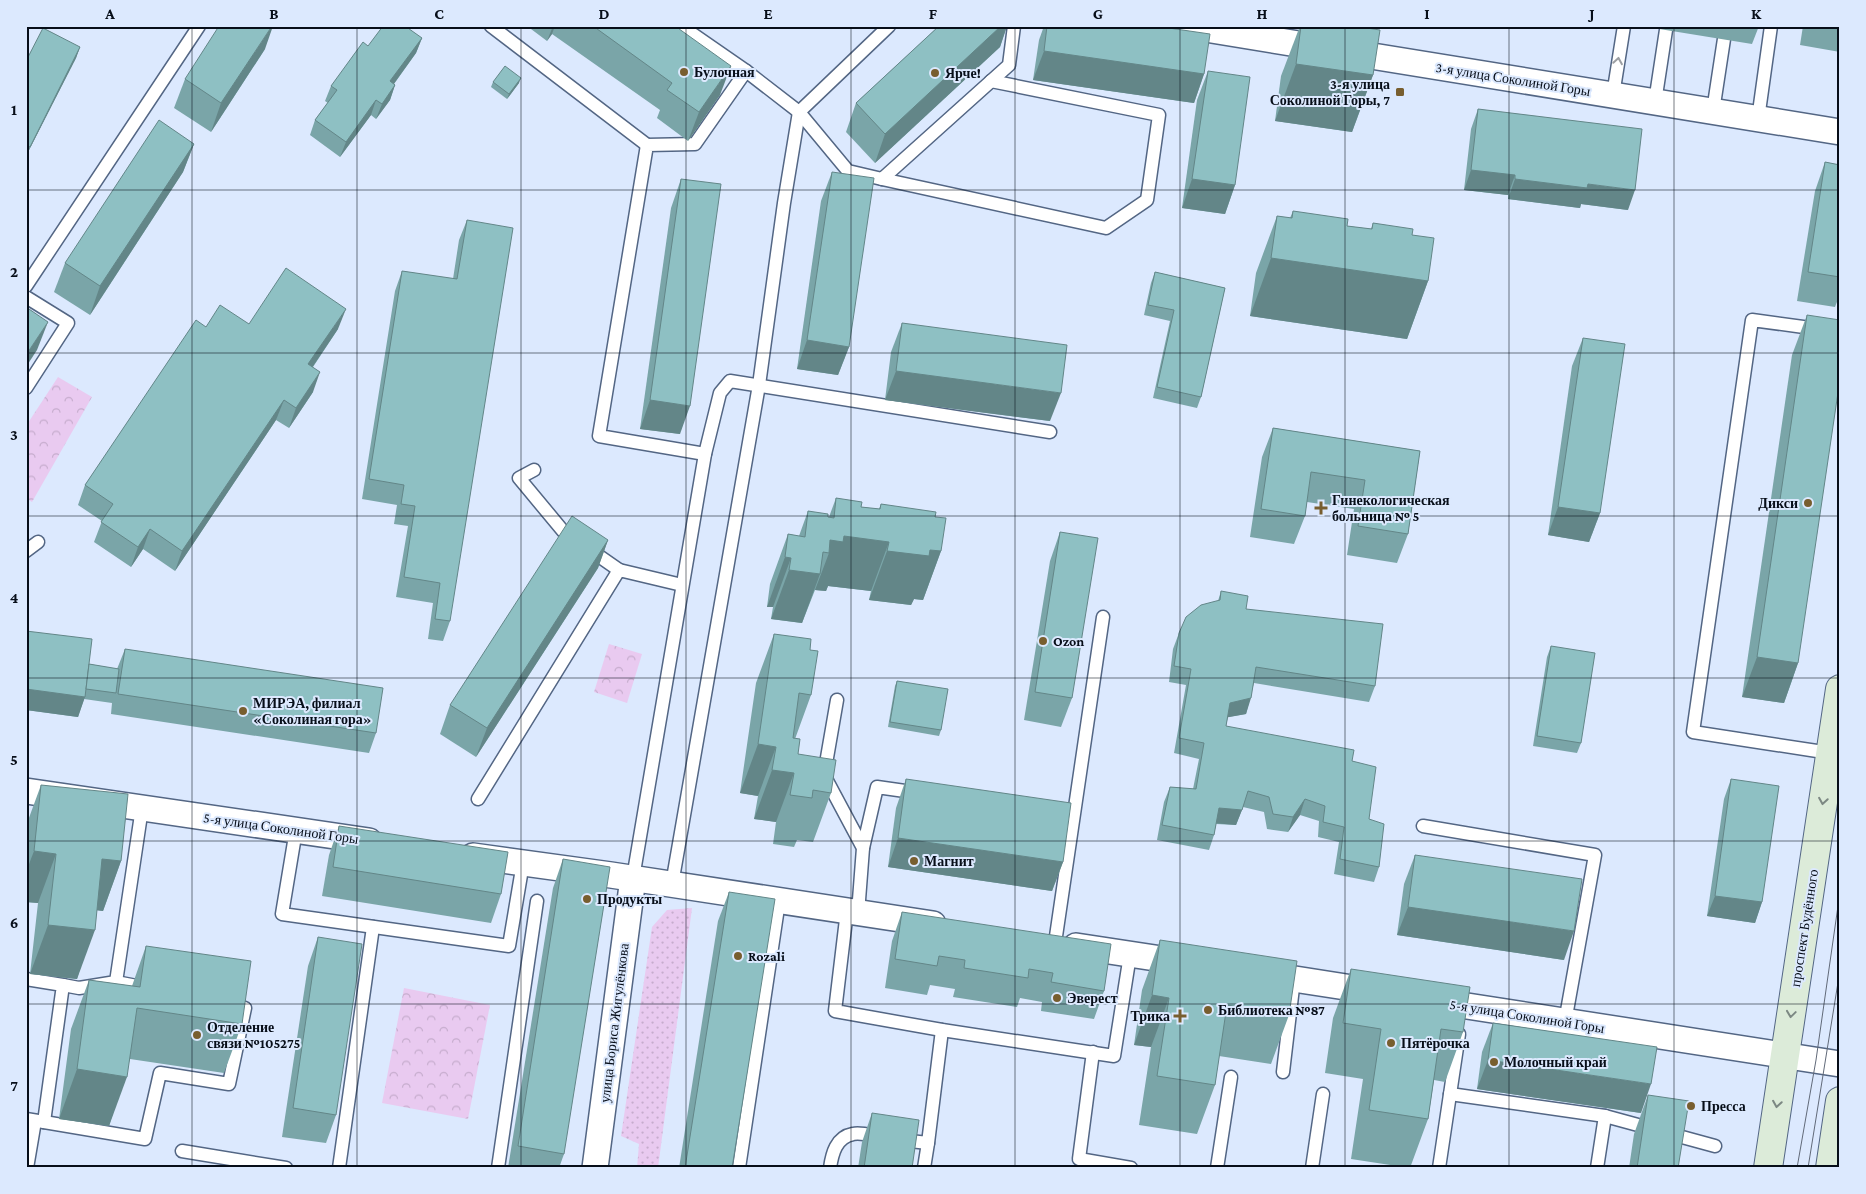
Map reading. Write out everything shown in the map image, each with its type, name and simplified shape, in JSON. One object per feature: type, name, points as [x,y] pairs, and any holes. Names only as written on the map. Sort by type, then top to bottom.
[{"type":"main road","name":"проспект Будённого","points":[[1768,1168],[1840,689]]},
{"type":"main road","points":[[1830,1168],[1840,1101]]},
{"type":"street","name":"3-я улица Соколиной Горы","points":[[1187,26],[1840,132]]},
{"type":"street","name":"5-я улица Соколиной Горы","points":[[26,791],[392,844]]},
{"type":"street","points":[[448,852],[633,878],[957,928]]},
{"type":"street","name":"улица Бориса Жигулёнкова","points":[[595,1168],[633,878]]},
{"type":"street","points":[[1045,942],[1207,966]]},
{"type":"street","name":"5-я улица Соколиной Горы","points":[[1236,971],[1407,997],[1462,1015],[1566,1022],[1840,1064]]},
{"type":"lane","points":[[26,286],[200,26]]},
{"type":"lane","points":[[491,26],[647,144],[695,144],[746,72]]},
{"type":"lane","points":[[681,26],[799,112],[848,170],[1106,228],[1147,200],[1159,116],[991,81]]},
{"type":"lane","points":[[672,884],[759,385],[784,203],[799,112],[889,26]]},
{"type":"lane","points":[[882,179],[1009,65],[1014,26]]},
{"type":"lane","points":[[1613,95],[1624,26]]},
{"type":"lane","points":[[1758,119],[1771,26]]},
{"type":"lane","points":[[1655,102],[1666,30]]},
{"type":"lane","points":[[1713,111],[1724,39]]},
{"type":"lane","points":[[647,144],[599,436],[705,454]]},
{"type":"lane","points":[[26,297],[68,323],[26,388]]},
{"type":"lane","points":[[1830,753],[1693,732],[1752,320],[1840,332]]},
{"type":"lane","points":[[633,878],[705,454],[720,393],[730,381],[1050,432]]},
{"type":"lane","points":[[534,470],[519,478],[563,531],[619,570],[682,584]]},
{"type":"lane","points":[[26,551],[38,542]]},
{"type":"lane","points":[[478,798],[619,570]]},
{"type":"lane","points":[[1045,942],[1103,617]]},
{"type":"lane","points":[[837,700],[824,775],[862,848]]},
{"type":"lane","points":[[935,796],[878,787],[862,848],[853,912],[835,1011],[942,1030],[1114,1056],[1130,955]]},
{"type":"lane","points":[[116,982],[142,808]]},
{"type":"lane","points":[[1423,826],[1595,855],[1566,1022]]},
{"type":"lane","points":[[296,830],[282,914],[374,928],[509,946],[523,863]]},
{"type":"lane","points":[[498,1168],[537,900]]},
{"type":"lane","points":[[739,1168],[779,901]]},
{"type":"lane","points":[[339,1168],[374,928]]},
{"type":"lane","points":[[26,979],[80,988],[116,982],[159,990]]},
{"type":"lane","points":[[1283,1072],[1294,979]]},
{"type":"lane","points":[[28,1168],[35,1121],[63,985]]},
{"type":"lane","points":[[35,1121],[145,1140],[160,1073],[229,1084],[245,1008],[216,1002]]},
{"type":"lane","points":[[1439,1168],[1462,1015]]},
{"type":"lane","points":[[924,1168],[942,1030]]},
{"type":"lane","points":[[1093,1052],[1078,1159],[1131,1168]]},
{"type":"lane","points":[[1217,1168],[1231,1077]]},
{"type":"lane","points":[[1312,1168],[1323,1094]]},
{"type":"lane","points":[[1450,1094],[1605,1116],[1715,1146]]},
{"type":"lane","points":[[1597,1168],[1605,1116]]},
{"type":"lane","points":[[830,1168],[833,1150],[843,1139],[853,1134],[928,1143]]},
{"type":"lane","points":[[182,1151],[286,1168]]},
{"type":"green space","points":[[58,377],[92,397],[32,502],[26,498],[26,426]]},
{"type":"green space","points":[[609,644],[642,654],[627,703],[594,692]]},
{"type":"green space","points":[[692,908],[658,1168],[637,1168],[639,1144],[621,1136],[652,927],[667,910]]},
{"type":"green space","points":[[404,988],[490,1005],[468,1119],[382,1103]]},
{"type":"building","points":[[219,26],[272,26],[221,103],[185,79]]},
{"type":"building","points":[[383,26],[405,26],[422,38],[390,81],[395,85],[382,104],[376,100],[346,142],[315,120],[337,90],[331,86],[363,42],[368,46]]},
{"type":"building","points":[[593,26],[675,26],[731,66],[699,112],[667,90],[672,83]]},
{"type":"building","points":[[939,26],[1001,26],[885,134],[856,103]]},
{"type":"building","points":[[1047,26],[1155,26],[1210,34],[1204,74],[1044,51]]},
{"type":"building","points":[[1301,26],[1354,26],[1380,30],[1373,75],[1296,64]]},
{"type":"building","points":[[43,28],[80,47],[30,147],[26,145],[26,61]]},
{"type":"building","points":[[505,66],[521,78],[509,94],[493,82]]},
{"type":"building","points":[[1208,71],[1250,77],[1235,185],[1192,179]]},
{"type":"building","points":[[1478,109],[1642,129],[1635,190],[1588,184],[1587,188],[1515,179],[1515,175],[1471,170]]},
{"type":"building","points":[[159,120],[194,144],[100,286],[65,263]]},
{"type":"building","points":[[1825,162],[1840,165],[1840,277],[1808,272]]},
{"type":"building","points":[[832,172],[874,178],[849,347],[807,340]]},
{"type":"building","points":[[681,179],[721,184],[690,406],[650,400]]},
{"type":"building","points":[[1293,211],[1348,219],[1347,226],[1372,229],[1373,223],[1413,229],[1412,235],[1434,238],[1428,281],[1271,258],[1277,216],[1292,218]]},
{"type":"building","points":[[467,220],[513,228],[450,621],[435,619],[440,583],[404,577],[415,506],[401,504],[404,485],[369,479],[402,271],[457,279]]},
{"type":"building","points":[[286,268],[346,309],[308,364],[320,372],[296,408],[284,400],[182,551],[150,529],[138,547],[101,522],[113,504],[85,485],[196,320],[206,327],[220,305],[249,324]]},
{"type":"building","points":[[1155,272],[1225,288],[1201,397],[1157,387],[1174,310],[1148,305]]},
{"type":"building","points":[[26,307],[48,322],[26,355]]},
{"type":"building","points":[[1807,315],[1840,320],[1840,379],[1798,663],[1757,657]]},
{"type":"building","points":[[902,323],[1067,345],[1061,393],[896,371]]},
{"type":"building","points":[[1583,338],[1625,344],[1600,513],[1558,507]]},
{"type":"building","points":[[1273,428],[1420,451],[1408,534],[1358,526],[1365,480],[1311,472],[1305,516],[1261,509]]},
{"type":"building","points":[[836,498],[862,502],[861,507],[880,509],[881,504],[936,512],[935,517],[946,518],[941,551],[930,550],[929,556],[887,551],[889,542],[844,536],[843,542],[830,540],[829,553],[823,552],[820,574],[789,570],[791,558],[785,557],[788,534],[805,537],[808,511],[828,514],[828,517],[834,518]]},
{"type":"building","points":[[572,516],[608,540],[487,728],[450,705]]},
{"type":"building","points":[[1060,532],[1098,538],[1072,698],[1035,692]]},
{"type":"building","points":[[1221,591],[1248,596],[1246,609],[1383,624],[1375,686],[1256,667],[1251,698],[1230,703],[1226,726],[1354,750],[1352,761],[1376,767],[1369,819],[1384,824],[1379,867],[1340,859],[1344,827],[1323,822],[1325,806],[1305,799],[1293,817],[1273,814],[1269,797],[1248,791],[1242,810],[1219,808],[1214,835],[1162,825],[1170,787],[1196,789],[1204,743],[1179,738],[1191,669],[1174,666],[1179,633],[1186,617],[1201,605],[1220,600]]},
{"type":"building","points":[[26,631],[92,639],[85,697],[26,689]]},
{"type":"building","points":[[774,634],[811,639],[810,650],[818,651],[811,695],[799,693],[793,738],[800,739],[798,754],[836,760],[831,793],[813,790],[812,798],[790,795],[794,773],[772,770],[776,747],[758,744]]},
{"type":"building","points":[[1551,646],[1595,653],[1581,743],[1537,736]]},
{"type":"building","points":[[125,649],[383,688],[376,733],[118,694]]},
{"type":"building","points":[[89,664],[119,669],[116,693],[86,689]]},
{"type":"building","points":[[897,681],[948,689],[941,730],[890,722]]},
{"type":"building","points":[[906,779],[1071,803],[1063,862],[898,838]]},
{"type":"building","points":[[1731,779],[1779,786],[1762,902],[1715,896]]},
{"type":"building","points":[[41,785],[128,794],[121,861],[102,859],[95,930],[48,925],[56,854],[34,851]]},
{"type":"building","points":[[339,826],[508,852],[501,894],[333,867]]},
{"type":"building","points":[[1415,855],[1582,879],[1574,931],[1408,907]]},
{"type":"building","points":[[563,859],[610,867],[564,1154],[518,1146]]},
{"type":"building","points":[[729,892],[775,899],[732,1168],[685,1168]]},
{"type":"building","points":[[902,912],[1111,944],[1104,991],[1051,982],[1053,973],[1029,969],[1028,978],[964,968],[965,960],[939,956],[937,966],[895,959]]},
{"type":"building","points":[[318,937],[362,944],[336,1115],[293,1108]]},
{"type":"building","points":[[1160,940],[1297,961],[1289,1015],[1227,1005],[1215,1085],[1157,1076],[1169,998],[1152,995]]},
{"type":"building","points":[[146,946],[251,961],[242,1024],[137,1008],[127,1077],[77,1069],[89,980],[140,987]]},
{"type":"building","points":[[1351,969],[1470,987],[1463,1032],[1441,1029],[1428,1119],[1369,1110],[1381,1029],[1343,1023]]},
{"type":"building","points":[[1493,1023],[1657,1047],[1651,1084],[1488,1060]]},
{"type":"building","points":[[1648,1095],[1689,1101],[1678,1168],[1637,1168]]},
{"type":"building","points":[[872,1113],[919,1120],[912,1168],[864,1168]]},
{"type":"tram line","points":[[1797,1168],[1816,1060],[1840,892]]},
{"type":"tram line","points":[[1808,1168],[1840,970]]},
{"type":"place","name":"Булочная","points":[[684,72]]},
{"type":"place","name":"Ярче!","points":[[935,73]]},
{"type":"place","name":"3-я улица Соколиной Горы, 7","points":[[1400,92]]},
{"type":"place","name":"Дикси","points":[[1808,503]]},
{"type":"place","name":"Гинекологическая больница № 5","points":[[1321,508]]},
{"type":"place","name":"Ozon","points":[[1043,641]]},
{"type":"place","name":"МИРЭА, филиал «Соколиная гора»","points":[[243,711]]},
{"type":"place","name":"Магнит","points":[[914,861]]},
{"type":"place","name":"Продукты","points":[[587,899]]},
{"type":"place","name":"Rozali","points":[[738,956]]},
{"type":"place","name":"Эверест","points":[[1057,998]]},
{"type":"place","name":"Библиотека №87","points":[[1208,1010]]},
{"type":"place","name":"Трика","points":[[1180,1016]]},
{"type":"place","name":"Отделение связи №105275","points":[[197,1035]]},
{"type":"place","name":"Пятёрочка","points":[[1391,1043]]},
{"type":"place","name":"Молочный край","points":[[1494,1062]]},
{"type":"place","name":"Пресса","points":[[1691,1106]]}]
